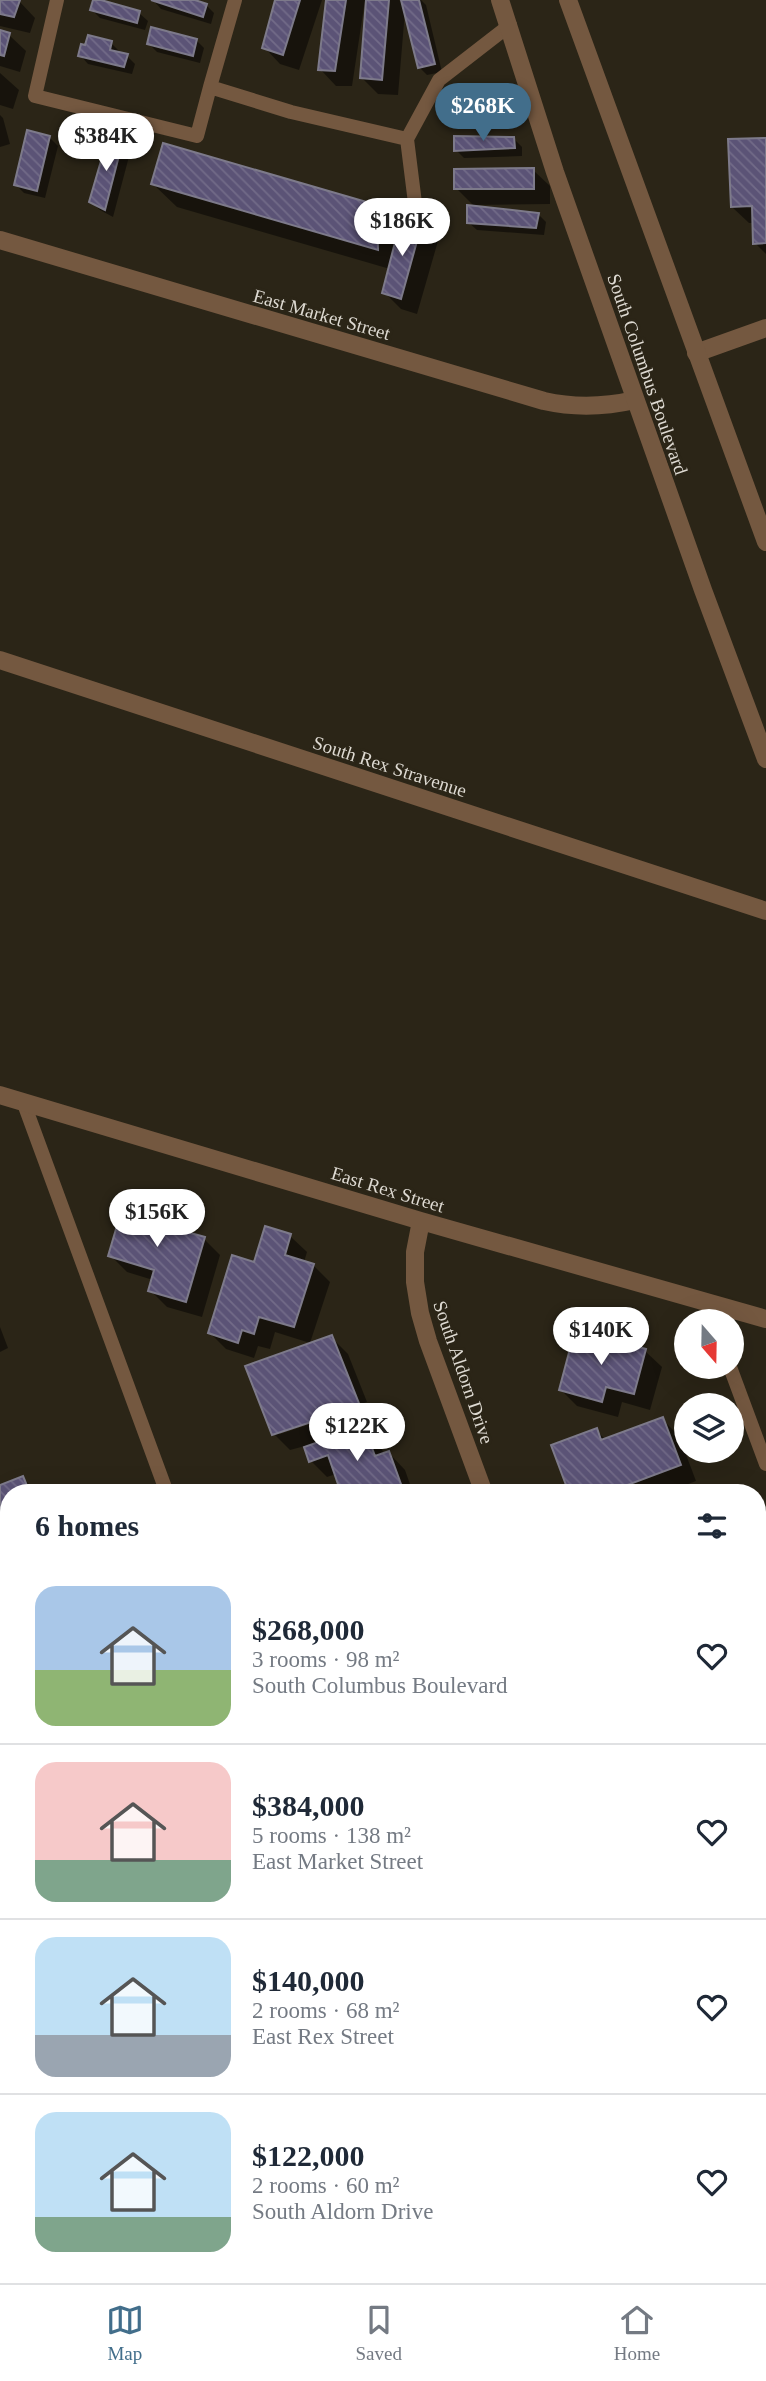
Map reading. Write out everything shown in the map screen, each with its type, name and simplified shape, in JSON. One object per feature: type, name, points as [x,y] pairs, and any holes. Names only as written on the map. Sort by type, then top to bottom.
[{"type":"street","name":"South Columbus Boulevard","points":[[500,0],[550,159],[766,759]]},
{"type":"street","points":[[568,0],[766,542]]},
{"type":"street","name":"East Market Street","points":[[0,240],[544,401],[566,406],[590,406],[635,400]]},
{"type":"street","points":[[696,353],[766,328]]},
{"type":"street","name":"South Rex Stravenue","points":[[0,660],[766,911]]},
{"type":"street","name":"East Rex Street","points":[[0,1094],[421,1221],[766,1319]]},
{"type":"street","name":"South Aldorn Drive","points":[[421,1221],[415,1252],[415,1282],[420,1312],[481,1484]]},
{"type":"lane","points":[[57,0],[35,96],[197,136],[235,0]]},
{"type":"lane","points":[[416,211],[407,139],[439,80],[510,25]]},
{"type":"lane","points":[[210,87],[292,112],[407,139]]},
{"type":"lane","points":[[23,1101],[164,1484]]},
{"type":"lane","points":[[707,1302],[709,1309]]},
{"type":"lane","points":[[734,1379],[766,1464]]},
{"type":"building","points":[[0,0],[20,0],[14,17],[0,14]]},
{"type":"building","points":[[93,0],[140,11],[137,23],[90,10]]},
{"type":"building","points":[[151,0],[195,0],[207,4],[203,17]]},
{"type":"building","points":[[275,0],[300,0],[283,55],[262,48]]},
{"type":"building","points":[[326,0],[346,0],[335,71],[318,70]]},
{"type":"building","points":[[366,0],[389,0],[382,80],[360,78]]},
{"type":"building","points":[[401,0],[419,0],[435,64],[418,68]]},
{"type":"building","points":[[151,27],[197,39],[193,56],[147,44]]},
{"type":"building","points":[[0,30],[10,33],[4,56],[0,55]]},
{"type":"building","points":[[88,35],[112,41],[110,50],[128,54],[124,67],[78,56],[81,44],[85,45]]},
{"type":"building","points":[[27,130],[50,136],[37,191],[14,185]]},
{"type":"building","points":[[454,136],[514,137],[515,148],[454,151]]},
{"type":"building","points":[[108,137],[123,140],[105,210],[89,202]]},
{"type":"building","points":[[766,138],[766,243],[753,244],[752,206],[731,207],[728,139]]},
{"type":"building","points":[[163,143],[377,205],[378,250],[151,184]]},
{"type":"building","points":[[534,168],[534,189],[454,189],[454,169]]},
{"type":"building","points":[[467,205],[539,213],[536,228],[467,223]]},
{"type":"building","points":[[401,219],[422,223],[401,299],[382,293]]},
{"type":"building","points":[[127,1192],[153,1199],[147,1221],[205,1237],[186,1302],[148,1291],[154,1270],[108,1256]]},
{"type":"building","points":[[265,1226],[291,1234],[285,1255],[314,1264],[294,1327],[259,1317],[254,1334],[242,1330],[238,1343],[208,1333],[232,1255],[254,1262]]},
{"type":"building","points":[[575,1330],[646,1349],[634,1394],[606,1387],[602,1402],[559,1390]]},
{"type":"building","points":[[332,1335],[360,1406],[272,1435],[245,1366]]},
{"type":"building","points":[[663,1417],[674,1446],[674,1463],[681,1465],[630,1484],[566,1484],[551,1445],[597,1428],[601,1440]]},
{"type":"building","points":[[364,1426],[375,1456],[389,1451],[401,1484],[338,1484],[328,1455],[309,1462],[304,1447]]},
{"type":"building","points":[[23,1476],[26,1484],[3,1484]]}]
